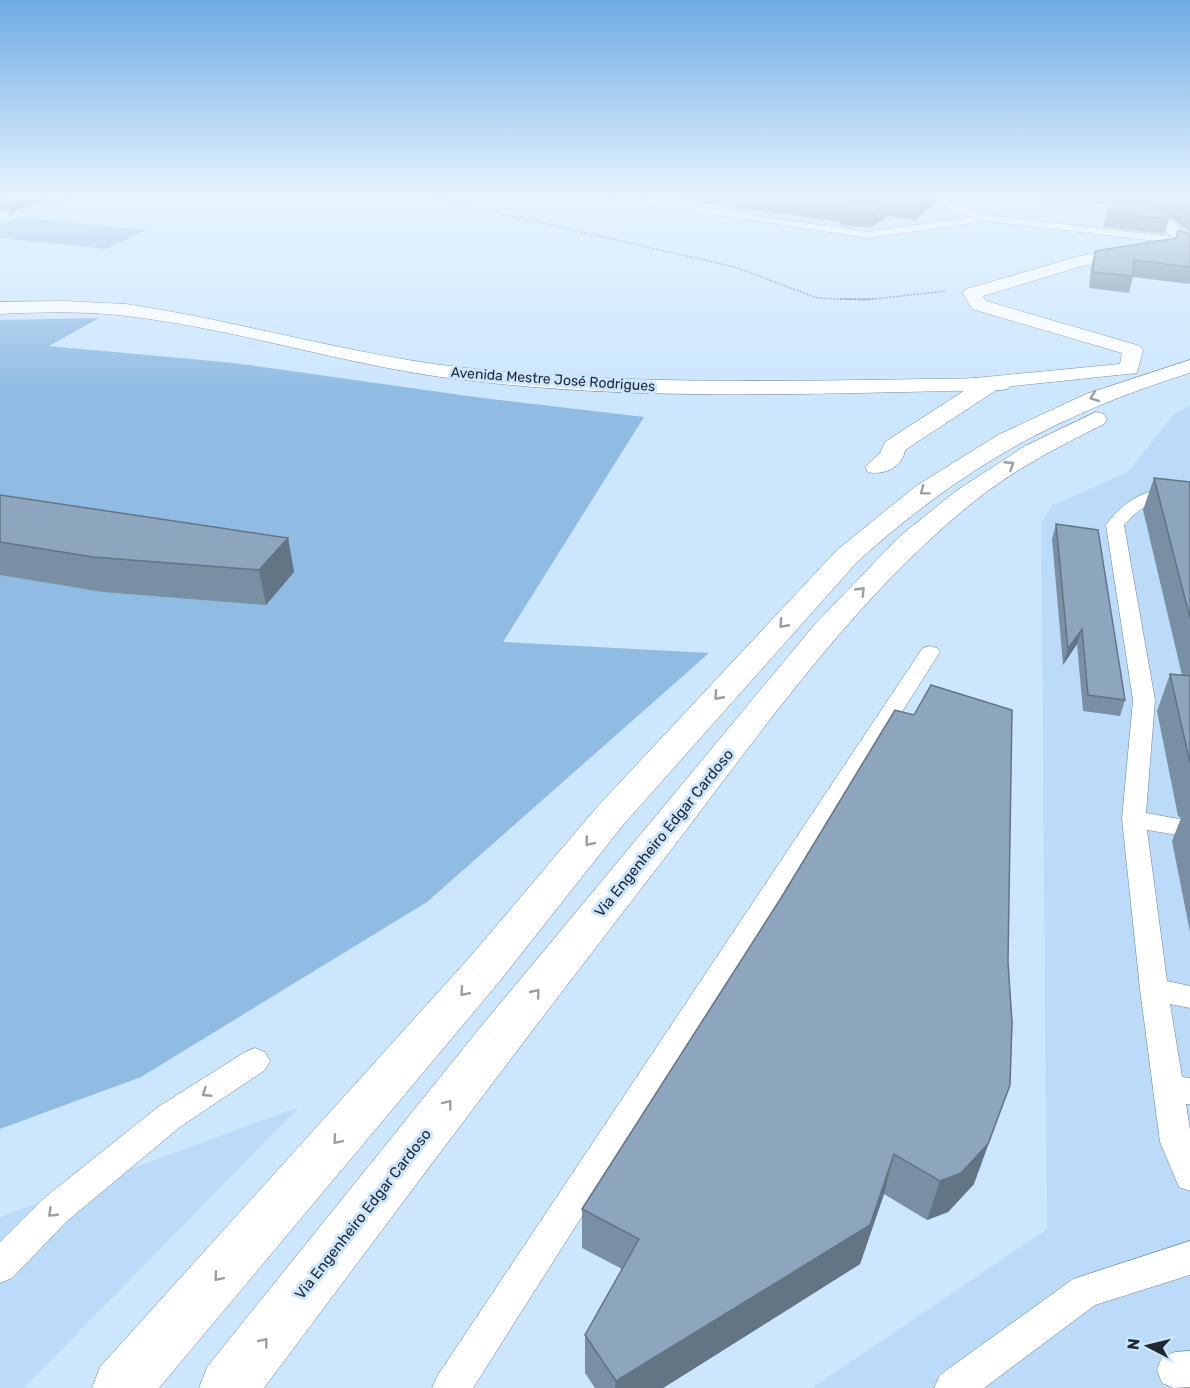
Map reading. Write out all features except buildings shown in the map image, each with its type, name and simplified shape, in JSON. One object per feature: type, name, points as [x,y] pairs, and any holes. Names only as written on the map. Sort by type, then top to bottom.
[{"type":"main road","points":[[965,385],[1130,369],[1133,350],[980,305],[972,293],[1077,262]]},
{"type":"main road","name":"Avenida Mestre José Rodrigues","points":[[0,308],[77,307],[140,312],[374,360],[510,379],[662,387],[997,384],[893,447],[892,456],[877,467]]},
{"type":"main road","points":[[121,1388],[484,970],[610,816],[818,586],[877,528],[959,466],[1014,433],[1066,409],[1125,386],[1190,366]]},
{"type":"main road","name":"Via Engenheiro Edgar Cardoso","points":[[228,1388],[499,1038],[855,598],[910,542],[965,496],[1007,467],[1059,437],[1120,408],[1190,383]]},
{"type":"lane","points":[[1190,493],[1163,493],[1146,496],[1131,506],[1115,525],[1144,700],[1134,819],[1154,989],[1178,1090],[1176,1142],[1190,1176]]},
{"type":"lane","points":[[451,1388],[930,652]]},
{"type":"lane","points":[[1144,700],[1167,703]]},
{"type":"lane","points":[[1134,819],[1190,829]]},
{"type":"lane","points":[[1154,989],[1190,997]]},
{"type":"lane","points":[[0,1266],[55,1210],[169,1117],[255,1061]]},
{"type":"lane","points":[[952,1388],[1085,1291],[1190,1258]]},
{"type":"path","points":[[712,262],[735,267],[818,298],[865,300],[947,291]]},
{"type":"shaded area","points":[[99,318],[49,346],[234,363],[475,397],[644,417],[503,642],[709,653],[427,902],[141,1077],[0,1129],[0,320]]},
{"type":"shaded area","points":[[1190,406],[1190,1388],[812,1388],[1047,1229],[1041,522],[1053,505],[1128,472],[1175,413]]},
{"type":"shaded area","points":[[299,1107],[24,1388],[0,1388],[0,1217]]}]
